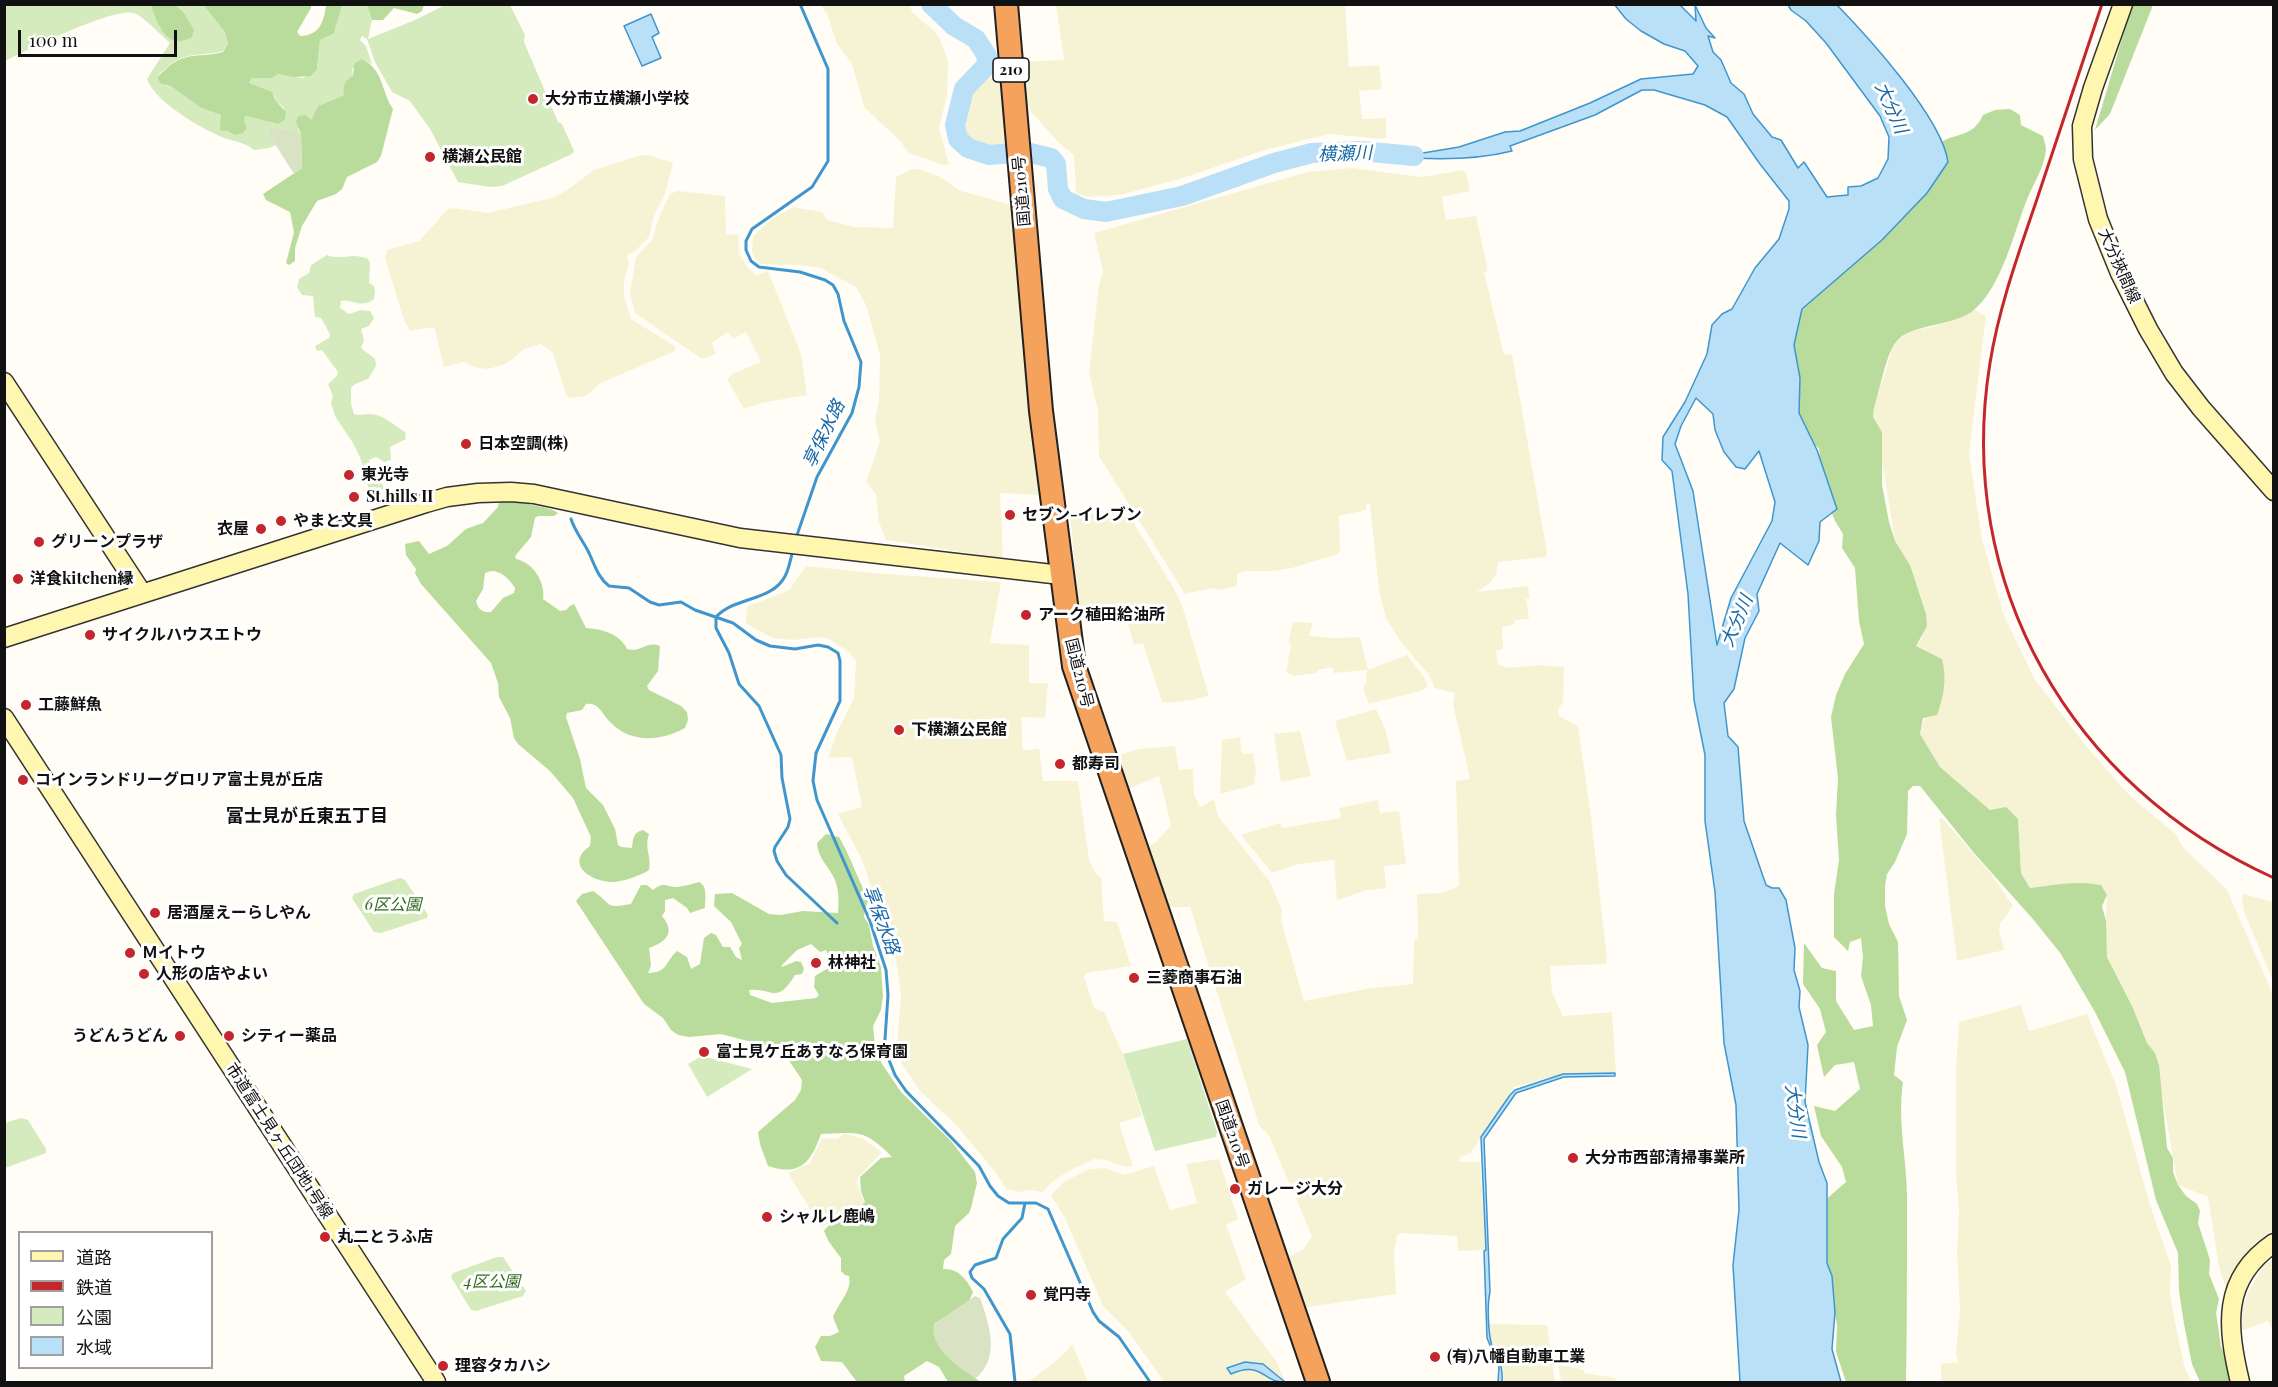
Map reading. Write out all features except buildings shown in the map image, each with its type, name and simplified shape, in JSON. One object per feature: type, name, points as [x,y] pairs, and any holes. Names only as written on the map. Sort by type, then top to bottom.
[{"type":"highway","name":"国道210号","points":[[1006,4],[1041,411],[1072,658],[1081,692],[1318,1383]]},
{"type":"highway","name":"国道210号","points":[[1293,1312],[1324,1383]]},
{"type":"street","name":"大分挾間線","points":[[2123,4],[2092,88],[2082,126],[2083,159],[2098,220],[2127,288],[2174,373],[2201,408],[2274,491]]},
{"type":"street","points":[[4,382],[142,593]]},
{"type":"street","points":[[4,638],[426,503],[468,494],[501,492],[561,499],[747,539],[1061,575]]},
{"type":"street","name":"市道富士見ヶ丘団地1号線","points":[[4,718],[436,1383]]},
{"type":"street","points":[[2240,1383],[2230,1321],[2234,1293],[2250,1263],[2274,1243]]},
{"type":"shaded area","points":[[821,5],[909,5],[913,13],[934,31],[940,39],[948,61],[947,96],[939,128],[949,164],[943,165],[909,153],[899,140],[864,107],[852,64],[836,42],[828,16]]},
{"type":"shaded area","points":[[1056,5],[1345,5],[1349,67],[1379,65],[1382,89],[1359,91],[1362,119],[1386,118],[1386,137],[1383,139],[1329,134],[1265,150],[1183,178],[1120,195],[1089,197],[1076,193],[1074,155],[1059,143],[1033,114],[1022,96],[1017,62],[1064,60]]},
{"type":"shaded area","points":[[1003,75],[1009,151],[984,151],[968,144],[965,137],[967,103],[970,93],[984,79]]},
{"type":"shaded area","points":[[648,155],[673,163],[665,194],[654,215],[649,237],[634,252],[627,255],[629,263],[624,281],[624,296],[631,319],[675,346],[675,351],[599,384],[586,396],[569,398],[566,395],[553,353],[541,344],[524,349],[506,364],[488,369],[474,367],[463,362],[444,367],[434,327],[410,331],[404,320],[385,258],[387,250],[419,241],[448,209],[488,213],[555,197],[594,170]]},
{"type":"shaded area","points":[[1352,168],[1422,177],[1463,170],[1466,173],[1470,191],[1442,197],[1446,220],[1476,216],[1488,271],[1484,272],[1504,355],[1512,354],[1547,552],[1546,557],[1498,562],[1496,575],[1490,583],[1477,592],[1528,586],[1530,598],[1526,599],[1529,619],[1516,620],[1513,625],[1502,627],[1503,649],[1496,651],[1498,664],[1508,668],[1539,665],[1564,667],[1563,702],[1558,710],[1559,716],[1578,726],[1607,959],[1606,964],[1550,966],[1552,993],[1563,1016],[1612,1012],[1616,1072],[1563,1074],[1514,1087],[1470,1154],[1460,1157],[1459,1162],[1480,1162],[1486,1250],[1458,1251],[1457,1236],[1400,1233],[1397,1236],[1394,1254],[1396,1294],[1301,1308],[1283,1260],[1304,1249],[1312,1236],[1269,1136],[1259,1125],[1190,907],[1165,907],[1145,849],[1156,842],[1171,825],[1159,776],[1125,790],[1114,756],[1140,749],[1175,746],[1179,770],[1193,769],[1194,794],[1200,807],[1214,799],[1218,816],[1270,882],[1282,910],[1281,920],[1304,1001],[1371,988],[1413,984],[1414,939],[1418,939],[1417,894],[1443,893],[1459,886],[1456,781],[1470,779],[1453,704],[1455,693],[1435,688],[1429,675],[1400,641],[1386,618],[1379,590],[1370,504],[1367,503],[1366,510],[1339,516],[1340,551],[1338,554],[1292,568],[1245,571],[1237,574],[1237,586],[1221,590],[1212,588],[1185,594],[1099,456],[1098,411],[1089,372],[1099,285],[1103,271],[1094,233],[1307,172]]},
{"type":"shaded area","points":[[912,169],[940,177],[961,191],[1008,204],[1014,210],[1039,495],[1000,493],[1003,555],[1001,558],[886,540],[879,522],[876,494],[866,482],[880,442],[875,420],[879,402],[880,355],[866,305],[856,287],[820,268],[762,264],[755,259],[752,252],[753,236],[771,220],[793,207],[822,212],[827,220],[854,227],[893,228],[896,177]]},
{"type":"shaded area","points":[[678,191],[725,196],[726,235],[738,234],[739,254],[748,268],[756,275],[768,271],[801,354],[807,395],[761,403],[744,409],[727,379],[732,374],[761,362],[746,332],[733,339],[728,332],[712,343],[716,354],[702,359],[635,313],[630,293],[636,257],[652,240],[659,217],[670,194]]},
{"type":"shaded area","points":[[1975,310],[1986,316],[1969,454],[1982,539],[2003,613],[2034,678],[2086,746],[2132,798],[2177,835],[2182,846],[2227,890],[2273,994],[2273,1230],[2246,1253],[2226,1289],[2219,1267],[2208,1197],[2178,1185],[2159,1078],[2159,1065],[2107,957],[2105,939],[2107,895],[2101,885],[2030,888],[2021,873],[2018,819],[1990,810],[1968,792],[1940,767],[1920,734],[1942,659],[1916,646],[1922,638],[1910,565],[1895,541],[1881,454],[1882,432],[1873,417],[1874,408],[1892,350],[1897,341],[1910,331],[1933,327]]},
{"type":"shaded area","points":[[1070,512],[1129,517],[1132,520],[1182,605],[1209,696],[1162,702],[1143,643],[1134,645],[1122,603],[1084,609],[1078,604]]},
{"type":"shaded area","points":[[806,566],[1001,582],[990,643],[1029,645],[1029,683],[1048,683],[1045,718],[1021,717],[1023,750],[1039,749],[1043,781],[1078,781],[1089,860],[1096,874],[1101,878],[1104,921],[1117,922],[1131,966],[1087,973],[1084,976],[1094,1008],[1104,1012],[1123,1054],[1142,1116],[1119,1123],[1133,1166],[1125,1167],[1106,1160],[1094,1159],[1067,1172],[1043,1192],[1010,1190],[1005,1187],[956,1125],[920,1091],[902,1064],[897,1045],[901,996],[896,960],[862,860],[838,814],[862,807],[852,757],[828,758],[835,737],[854,698],[856,661],[848,651],[829,639],[818,637],[793,640],[772,638],[746,623],[747,607],[789,590]]},
{"type":"shaded area","points":[[1293,622],[1313,623],[1309,636],[1360,637],[1368,670],[1407,655],[1428,686],[1421,691],[1369,704],[1363,688],[1367,670],[1333,673],[1333,667],[1318,670],[1317,673],[1294,676],[1286,672],[1291,644],[1288,643]]},
{"type":"shaded area","points":[[1376,709],[1385,728],[1391,753],[1347,761],[1335,721]]},
{"type":"shaded area","points":[[1300,731],[1311,776],[1281,782],[1274,734]]},
{"type":"shaded area","points":[[1240,737],[1242,754],[1253,753],[1256,770],[1254,785],[1220,794],[1222,740]]},
{"type":"shaded area","points":[[1378,800],[1380,813],[1399,811],[1406,864],[1384,866],[1386,888],[1367,890],[1337,900],[1334,860],[1298,864],[1272,873],[1241,835],[1280,823],[1282,828],[1341,818],[1339,808]]},
{"type":"shaded area","points":[[1939,818],[1942,818],[1991,874],[2013,906],[2000,924],[1999,930],[2004,950],[1957,961]]},
{"type":"shaded area","points":[[2243,894],[2273,902],[2273,981],[2244,912]]},
{"type":"shaded area","points":[[2021,1005],[2029,1031],[2087,1014],[2116,1085],[2151,1208],[2171,1266],[2170,1293],[2175,1322],[2185,1369],[2192,1382],[1941,1382],[1941,1364],[1958,1362],[1956,1353],[1960,1308],[1957,1253],[1959,1211],[1956,1173],[1956,1071],[1959,1022]]},
{"type":"shaded area","points":[[844,1134],[862,1138],[882,1152],[858,1178],[857,1183],[865,1205],[821,1227],[788,1173],[810,1163],[822,1138],[837,1139]]},
{"type":"shaded area","points":[[1219,1159],[1238,1219],[1226,1225],[1246,1279],[1225,1292],[1276,1361],[1286,1382],[1164,1382],[1129,1332],[1103,1306],[1065,1218],[1051,1195],[1065,1181],[1089,1169],[1106,1168],[1124,1175],[1154,1166],[1170,1210],[1197,1203],[1186,1164]]},
{"type":"shaded area","points":[[2273,1259],[2273,1331],[2268,1321],[2241,1331],[2243,1306],[2250,1288],[2265,1265]]},
{"type":"shaded area","points":[[1489,1324],[1547,1325],[1555,1382],[1503,1382],[1503,1365],[1492,1343]]},
{"type":"shaded area","points":[[1072,1344],[1088,1382],[1025,1382],[1034,1378],[1063,1355]]},
{"type":"shaded area","points":[[1558,1364],[1584,1370],[1584,1373],[1616,1378],[1615,1382],[1561,1382]]},
{"type":"green space","points":[[8,4],[151,5],[160,27],[174,41],[184,41],[192,37],[184,13],[176,5],[203,5],[225,32],[228,44],[223,51],[187,56],[173,62],[159,74],[166,86],[172,87],[201,108],[221,115],[222,119],[244,120],[246,116],[278,124],[285,120],[284,108],[276,101],[275,96],[249,83],[252,78],[278,74],[303,78],[317,69],[320,40],[336,28],[342,5],[367,5],[372,20],[368,39],[445,5],[510,5],[525,35],[524,42],[558,122],[562,124],[574,151],[572,154],[502,186],[490,187],[458,182],[430,129],[410,101],[392,92],[375,62],[367,39],[362,36],[360,40],[366,46],[372,64],[362,59],[352,69],[353,76],[344,95],[318,106],[311,121],[298,129],[301,134],[284,129],[266,130],[276,145],[254,150],[204,128],[180,114],[159,97],[147,79],[170,43],[138,15],[123,13],[108,16],[50,39],[5,61],[4,6]]},
{"type":"green space","points":[[367,4],[424,5],[422,11],[417,14],[394,8],[383,20],[372,20]]},
{"type":"green space","points":[[151,5],[176,5],[184,13],[194,30],[192,37],[184,41],[170,38],[160,27]]},
{"type":"green space","points":[[203,5],[311,5],[297,32],[300,36],[316,31],[324,17],[326,5],[342,5],[334,33],[320,40],[317,69],[311,76],[294,77],[278,74],[272,78],[252,78],[249,83],[272,92],[276,101],[286,112],[285,120],[278,124],[246,116],[244,120],[247,128],[243,133],[235,135],[220,130],[221,115],[201,108],[172,87],[160,83],[158,79],[160,75],[180,59],[223,52],[228,44],[225,32]]},
{"type":"green space","points":[[2132,5],[2153,5],[2110,114],[2095,130]]},
{"type":"green space","points":[[362,59],[378,75],[393,109],[381,156],[377,162],[347,177],[342,189],[336,194],[317,201],[302,226],[295,248],[295,261],[289,265],[286,263],[294,232],[290,212],[266,200],[263,194],[302,168],[301,134],[296,122],[298,116],[306,115],[311,120],[318,106],[344,95],[345,84],[353,76],[354,64]]},
{"type":"green space","points":[[2010,109],[2020,115],[2021,125],[2043,136],[2046,150],[2000,272],[1985,298],[1967,315],[1912,331],[1896,342],[1886,365],[1874,408],[1873,417],[1882,432],[1882,485],[1889,522],[1895,541],[1910,565],[1926,614],[1927,626],[1916,646],[1942,659],[1944,666],[1944,687],[1937,715],[1923,718],[1920,734],[1940,767],[1990,810],[2006,807],[2018,819],[2021,873],[2030,888],[2083,883],[2101,885],[2107,895],[2102,906],[2106,921],[2107,957],[2159,1065],[2167,1148],[2173,1158],[2173,1172],[2178,1185],[2186,1196],[2197,1204],[2200,1211],[2198,1223],[2210,1260],[2209,1274],[2219,1299],[2216,1313],[2221,1347],[2228,1360],[2232,1382],[2200,1382],[2192,1364],[2179,1291],[2178,1253],[2156,1200],[2125,1072],[2095,1012],[2061,954],[1920,786],[1913,786],[1908,791],[1907,834],[1887,874],[1885,886],[1885,906],[1889,924],[1898,942],[1899,996],[1907,1020],[1897,1047],[1894,1075],[1903,1082],[1901,1112],[1907,1183],[1906,1382],[1846,1382],[1836,1352],[1837,1325],[1825,1262],[1823,1202],[1846,1182],[1842,1167],[1821,1136],[1814,1106],[1835,1111],[1860,1089],[1854,1062],[1835,1065],[1824,1077],[1817,1045],[1826,1032],[1820,1009],[1803,984],[1804,943],[1822,968],[1836,971],[1836,1001],[1854,1030],[1873,1026],[1871,1005],[1861,976],[1863,957],[1861,938],[1850,942],[1848,951],[1834,937],[1834,894],[1839,860],[1836,815],[1838,778],[1831,717],[1836,695],[1845,674],[1864,644],[1859,621],[1855,568],[1842,548],[1843,534],[1826,498],[1819,448],[1806,440],[1791,406],[1791,318],[1936,146],[1942,141],[1968,132],[1979,123],[1983,115],[1995,110]]},
{"type":"green space","points":[[291,129],[301,134],[302,168],[294,174],[266,130]]},
{"type":"green space","points":[[327,255],[358,256],[368,259],[370,264],[369,283],[374,286],[374,299],[361,304],[341,301],[340,308],[349,314],[361,310],[370,311],[374,318],[369,326],[361,329],[364,340],[361,348],[375,359],[376,366],[368,379],[351,388],[351,404],[354,414],[379,416],[405,432],[406,439],[390,447],[391,460],[384,462],[376,457],[369,460],[370,478],[381,481],[386,492],[382,497],[375,497],[369,490],[360,457],[335,416],[331,403],[333,396],[328,384],[338,372],[322,350],[317,351],[315,346],[329,338],[330,334],[321,318],[315,317],[313,296],[302,295],[297,287],[299,279],[309,273],[311,265]]},
{"type":"green space","points":[[499,501],[512,502],[539,506],[558,513],[554,516],[535,518],[531,537],[515,556],[516,559],[528,564],[537,574],[542,586],[543,599],[560,611],[574,604],[586,628],[610,633],[627,649],[632,650],[651,644],[660,646],[658,671],[647,686],[649,690],[681,706],[687,712],[688,720],[685,728],[656,738],[627,734],[610,722],[594,705],[586,704],[582,710],[567,713],[566,717],[580,759],[586,788],[603,805],[615,829],[618,845],[632,848],[637,832],[643,830],[649,834],[647,845],[649,870],[626,880],[605,881],[596,879],[584,871],[580,865],[580,859],[590,846],[591,837],[573,798],[550,771],[518,744],[514,738],[510,718],[499,697],[498,683],[491,663],[421,584],[415,573],[416,569],[406,555],[405,544],[419,541],[429,554],[447,546],[466,529],[483,523],[498,507]],"holes":[[[495,571],[510,582],[515,588],[514,593],[503,598],[491,612],[485,612],[479,608],[476,601],[483,589],[485,573]]]},
{"type":"green space","points":[[826,834],[839,837],[869,899],[864,917],[869,925],[873,946],[881,967],[883,996],[881,1010],[873,1026],[875,1047],[882,1064],[901,1092],[951,1141],[975,1172],[977,1183],[971,1208],[969,1213],[955,1226],[951,1254],[944,1260],[943,1269],[954,1270],[958,1273],[973,1292],[969,1301],[934,1324],[940,1348],[980,1382],[948,1382],[939,1367],[927,1361],[904,1376],[905,1382],[857,1382],[842,1362],[821,1361],[815,1347],[821,1336],[830,1336],[839,1332],[833,1317],[850,1281],[849,1276],[841,1271],[841,1258],[824,1231],[828,1226],[861,1207],[865,1202],[860,1177],[881,1158],[892,1157],[874,1141],[860,1134],[821,1134],[813,1152],[803,1165],[788,1170],[768,1166],[758,1132],[795,1100],[801,1090],[802,1080],[782,1050],[721,1034],[689,1037],[678,1035],[671,1030],[663,1018],[644,1004],[576,901],[582,894],[593,891],[612,906],[631,904],[641,885],[647,885],[653,890],[663,885],[678,887],[699,882],[705,890],[705,908],[690,913],[673,898],[665,900],[665,911],[662,916],[669,932],[664,940],[649,948],[651,966],[648,973],[663,969],[677,951],[687,957],[691,969],[700,964],[704,938],[711,933],[716,935],[723,947],[730,947],[736,957],[742,960],[739,948],[742,944],[731,922],[714,906],[715,894],[732,893],[769,914],[781,915],[803,911],[838,913],[836,884],[833,875],[819,854],[817,843]],"holes":[[[811,944],[820,952],[826,950],[828,955],[836,957],[837,960],[815,976],[814,987],[819,995],[816,998],[772,1003],[750,995],[749,990],[778,993],[789,984],[795,975],[802,974],[804,969],[801,962],[796,961],[782,967],[797,950]]]},
{"type":"green space","name":"6区公園","points":[[400,878],[405,880],[428,915],[427,918],[381,933],[374,932],[352,898],[354,894]]},
{"type":"green space","points":[[1187,1039],[1217,1132],[1216,1137],[1155,1151],[1123,1054]]},
{"type":"green space","points":[[702,1056],[752,1069],[707,1097],[688,1064]]},
{"type":"green space","points":[[21,1118],[28,1120],[46,1149],[46,1153],[5,1168],[5,1123]]},
{"type":"green space","name":"4区公園","points":[[497,1257],[503,1257],[526,1291],[523,1296],[476,1311],[471,1310],[451,1277],[453,1273]]},
{"type":"green space","points":[[975,1296],[980,1298],[991,1340],[988,1360],[984,1370],[976,1378],[946,1356],[933,1332],[934,1324]]},
{"type":"water","name":"大分川","points":[[1614,4],[1680,5],[1696,21],[1695,5],[1706,28],[1715,38],[1708,36],[1713,52],[1721,60],[1731,83],[1744,94],[1753,114],[1772,137],[1781,140],[1798,168],[1804,162],[1827,197],[1848,195],[1848,187],[1861,186],[1878,178],[1888,159],[1889,137],[1880,116],[1826,43],[1788,5],[1837,5],[1884,57],[1918,101],[1943,144],[1948,162],[1927,193],[1882,240],[1802,309],[1794,345],[1800,378],[1799,413],[1817,450],[1837,509],[1820,522],[1819,541],[1808,565],[1780,543],[1757,594],[1759,611],[1745,638],[1734,689],[1724,703],[1728,736],[1738,747],[1744,821],[1766,885],[1779,888],[1786,900],[1795,948],[1794,970],[1800,991],[1799,1007],[1808,1045],[1805,1102],[1819,1162],[1827,1183],[1827,1263],[1832,1276],[1835,1312],[1832,1349],[1841,1382],[1740,1382],[1733,1265],[1739,1210],[1736,1105],[1724,1043],[1715,892],[1705,821],[1705,755],[1694,700],[1688,594],[1672,471],[1662,460],[1663,437],[1685,402],[1707,354],[1712,325],[1722,314],[1732,309],[1755,268],[1779,239],[1789,209],[1789,201],[1727,117],[1705,105],[1654,90],[1642,90],[1595,115],[1510,146],[1512,151],[1482,157],[1450,159],[1388,156],[1390,147],[1423,153],[1459,147],[1505,132],[1520,131],[1590,103],[1641,79],[1693,74],[1698,66],[1685,51],[1664,44],[1626,19]],"holes":[[[1696,398],[1713,414],[1715,430],[1724,452],[1736,467],[1745,469],[1759,451],[1775,502],[1772,521],[1731,598],[1717,645],[1693,491],[1675,444],[1681,426]]]},
{"type":"water","points":[[651,14],[659,33],[652,37],[661,58],[642,66],[624,26]]},
{"type":"water","points":[[1615,1073],[1615,1076],[1564,1077],[1516,1093],[1484,1139],[1490,1292],[1489,1326],[1492,1346],[1502,1371],[1502,1382],[1498,1382],[1499,1367],[1487,1338],[1481,1137],[1515,1090],[1563,1074]]},
{"type":"water","points":[[1245,1362],[1263,1364],[1285,1382],[1271,1379],[1250,1369],[1231,1374],[1227,1368]]},
{"type":"waterway","name":"享保水路","points":[[796,538],[817,477],[852,413],[859,387],[861,362],[844,321],[838,294],[833,285],[800,272],[759,267],[751,261],[746,250],[746,241],[752,229],[812,187],[828,161],[828,69],[800,4]]},
{"type":"waterway","name":"横瀬川","points":[[931,4],[954,26],[976,39],[987,56],[986,66],[964,89],[955,125],[958,139],[968,148],[989,155],[1026,152],[1051,158],[1056,164],[1058,189],[1063,199],[1084,209],[1106,212],[1182,196],[1274,163],[1312,153],[1360,151],[1414,156]]},
{"type":"waterway","name":"享保水路","points":[[571,519],[599,574],[609,586],[629,588],[650,602],[659,605],[681,602],[695,610],[733,623],[756,640],[770,646],[795,649],[818,645],[828,647],[838,653],[840,701],[816,753],[813,781],[817,800],[870,921],[886,970],[888,995],[885,1039],[887,1055],[895,1075],[906,1091],[979,1166],[998,1196],[1009,1203],[1036,1203],[1048,1209],[1093,1312],[1099,1321],[1119,1337],[1150,1382]]},
{"type":"waterway","name":"享保水路","points":[[793,550],[788,570],[776,588],[723,611],[716,617],[716,628],[729,653],[739,684],[759,706],[781,755],[782,778],[790,819],[788,827],[775,847],[777,861],[786,875],[837,923]]},
{"type":"waterway","name":"享保水路","points":[[1015,1382],[1010,1334],[984,1289],[972,1278],[970,1272],[975,1265],[996,1258],[1003,1239],[1022,1218],[1025,1203]]},
{"type":"railway","points":[[2102,4],[2016,261],[1994,342],[1990,363],[1984,445],[1991,524],[2011,599],[2042,669],[2085,733],[2139,790],[2202,839],[2274,878]]},
{"type":"place","name":"大分市立横瀬小学校","points":[[533,99]]},
{"type":"place","name":"横瀬公民館","points":[[430,157]]},
{"type":"place","name":"日本空調(株)","points":[[466,444]]},
{"type":"place","name":"東光寺","points":[[349,475]]},
{"type":"place","name":"St.hills II","points":[[354,497]]},
{"type":"place","name":"セブン-イレブン","points":[[1010,515]]},
{"type":"place","name":"やまと文具","points":[[281,521]]},
{"type":"place","name":"衣屋","points":[[261,529]]},
{"type":"place","name":"グリーンプラザ","points":[[39,542]]},
{"type":"place","name":"洋食kitchen縁","points":[[18,579]]},
{"type":"place","name":"アーク稙田給油所","points":[[1026,615]]},
{"type":"place","name":"サイクルハウスエトウ","points":[[90,635]]},
{"type":"place","name":"工藤鮮魚","points":[[26,705]]},
{"type":"place","name":"下横瀬公民館","points":[[899,730]]},
{"type":"place","name":"都寿司","points":[[1060,764]]},
{"type":"place","name":"コインランドリーグロリア富士見が丘店","points":[[23,780]]},
{"type":"place","name":"居酒屋えーらしやん","points":[[155,913]]},
{"type":"place","name":"Ｍイトウ","points":[[130,953]]},
{"type":"place","name":"林神社","points":[[816,963]]},
{"type":"place","name":"人形の店やよい","points":[[144,974]]},
{"type":"place","name":"三菱商事石油","points":[[1134,978]]},
{"type":"place","name":"うどんうどん","points":[[180,1036]]},
{"type":"place","name":"シティー薬品","points":[[229,1036]]},
{"type":"place","name":"富士見ケ丘あすなろ保育園","points":[[704,1052]]},
{"type":"place","name":"大分市西部清掃事業所","points":[[1573,1158]]},
{"type":"place","name":"ガレージ大分","points":[[1235,1189]]},
{"type":"place","name":"シャルレ鹿嶋","points":[[767,1217]]},
{"type":"place","name":"丸二とうふ店","points":[[325,1237]]},
{"type":"place","name":"覚円寺","points":[[1031,1295]]},
{"type":"place","name":"(有)八幡自動車工業","points":[[1435,1357]]},
{"type":"place","name":"理容タカハシ","points":[[443,1366]]},
{"type":"district","name":"富士見が丘東五丁目","points":[[307,816]]}]
